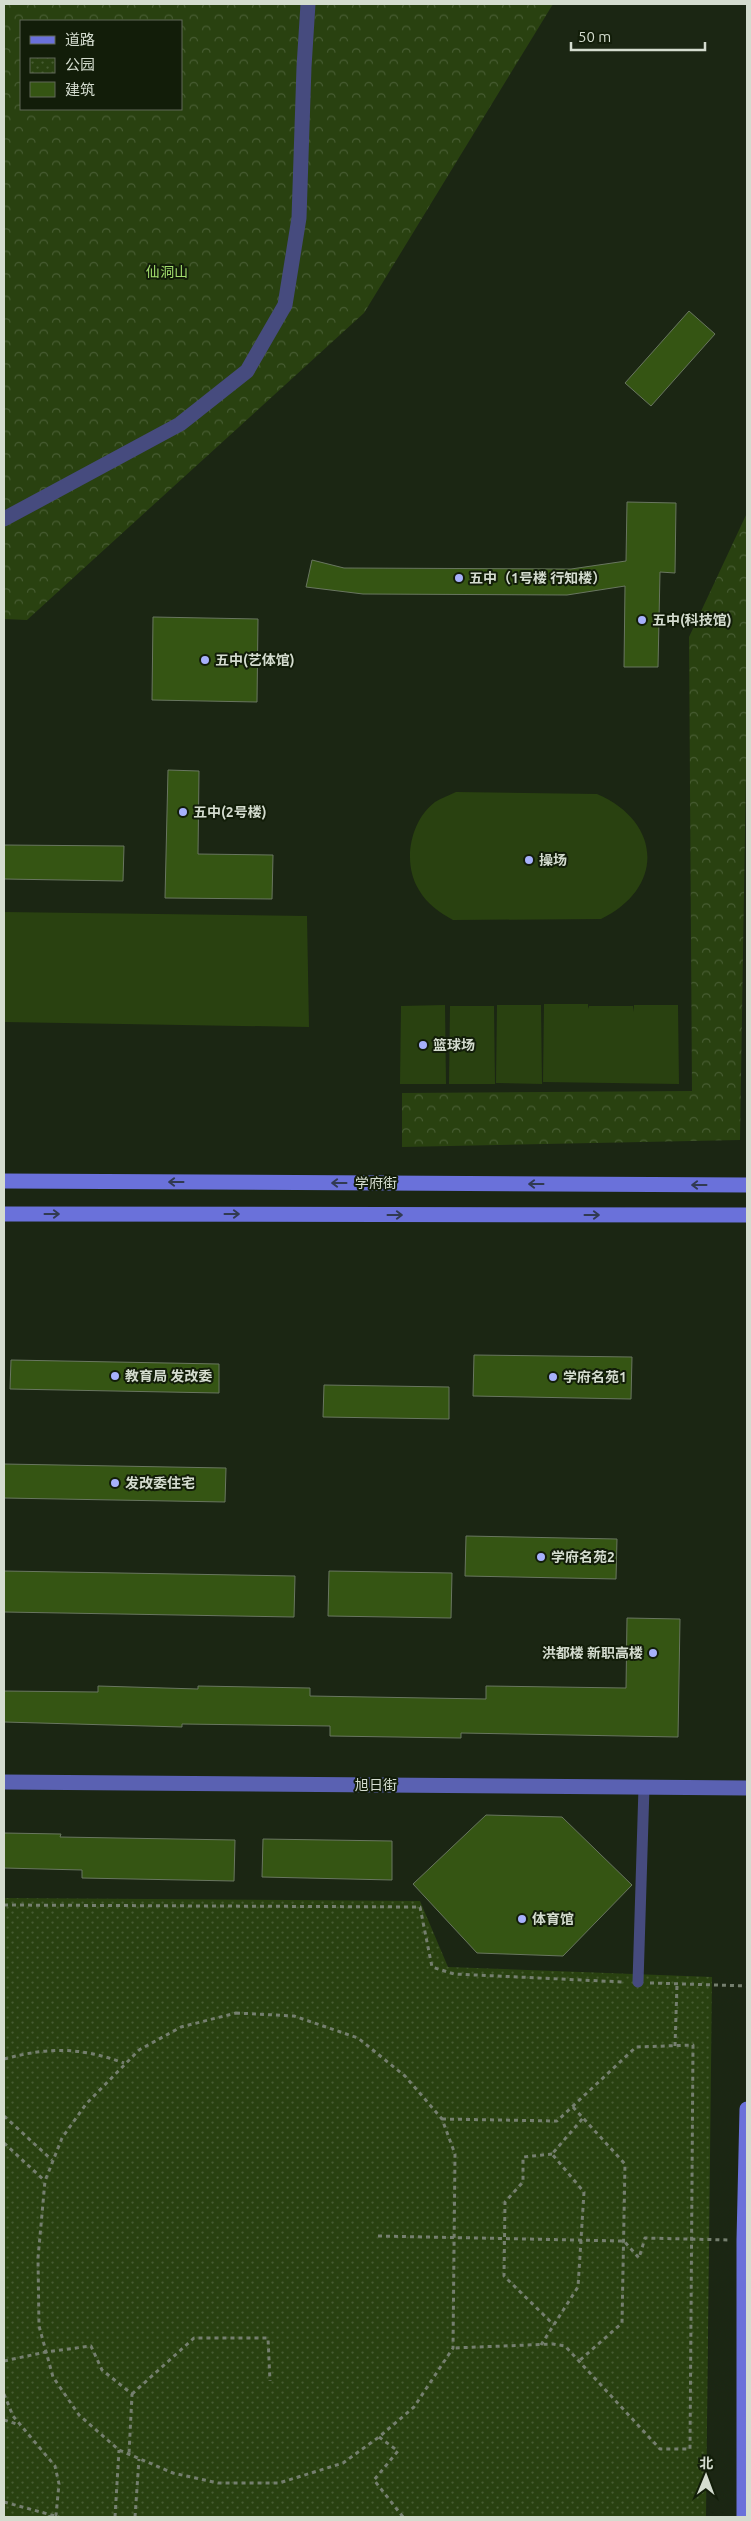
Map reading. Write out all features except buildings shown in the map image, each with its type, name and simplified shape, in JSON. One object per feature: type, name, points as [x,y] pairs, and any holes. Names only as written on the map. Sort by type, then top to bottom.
[{"type":"main road","name":"学府街","points":[[4,1181],[747,1185]]},
{"type":"main road","points":[[4,1214],[747,1215]]},
{"type":"main road","name":"旭日街","points":[[4,1782],[747,1788]]},
{"type":"main road","points":[[744,2517],[744,2240],[747,2109]]},
{"type":"street","points":[[4,519],[180,424],[247,371],[285,305],[287,295],[299,218],[308,4]]},
{"type":"lane","points":[[638,1982],[644,1787]]},
{"type":"path","points":[[4,1905],[420,1907],[432,1967],[442,1972],[747,1986]]},
{"type":"path","points":[[675,2046],[677,1984]]},
{"type":"path","points":[[236,2013],[294,2016],[358,2038],[405,2076],[442,2120],[455,2154],[453,2348],[414,2407],[379,2437],[342,2463],[279,2483],[218,2483],[173,2472],[118,2450],[79,2414],[52,2377],[39,2326],[38,2258],[45,2182],[62,2138],[86,2104],[124,2063],[139,2050],[181,2027],[236,2013]]},
{"type":"path","points":[[442,2120],[557,2121],[636,2047],[693,2045],[690,2449],[660,2449],[565,2346],[453,2348]]},
{"type":"path","points":[[4,2059],[34,2051],[67,2049],[98,2053],[124,2063]]},
{"type":"path","points":[[573,2106],[625,2164],[622,2322],[579,2361]]},
{"type":"path","points":[[4,2116],[52,2160]]},
{"type":"path","points":[[554,2325],[504,2276],[505,2202],[523,2182],[523,2157],[552,2154],[583,2118]]},
{"type":"path","points":[[4,2142],[45,2182]]},
{"type":"path","points":[[542,2345],[578,2287],[584,2192],[552,2154]]},
{"type":"path","points":[[378,2236],[624,2241],[639,2258],[645,2238],[744,2240]]},
{"type":"path","points":[[129,2455],[132,2394],[194,2338],[268,2338],[270,2381]]},
{"type":"path","points":[[4,2361],[46,2352],[91,2346],[102,2370],[132,2394]]},
{"type":"path","points":[[4,2394],[13,2416],[55,2466],[60,2484],[58,2516]]},
{"type":"path","points":[[4,2420],[21,2426]]},
{"type":"path","points":[[379,2437],[398,2451],[374,2480],[403,2517]]},
{"type":"path","points":[[116,2517],[118,2450]]},
{"type":"path","points":[[135,2517],[139,2459]]},
{"type":"path","points":[[4,2502],[58,2516]]},
{"type":"path","points":[[48,2517],[58,2516]]},
{"type":"green space","name":"仙洞山","points":[[4,4],[553,4],[364,313],[27,620],[4,619]]},
{"type":"green space","points":[[747,513],[747,708],[740,1140],[402,1147],[402,1093],[692,1091],[689,637]]},
{"type":"green space","name":"操场","points":[[456,792],[597,794],[618,806],[634,821],[644,838],[647,855],[645,873],[637,890],[622,906],[601,919],[453,920],[434,907],[422,895],[414,879],[410,855],[414,831],[426,810],[435,802]]},
{"type":"green space","points":[[4,912],[307,916],[309,1027],[4,1022]]},
{"type":"green space","points":[[544,1004],[588,1004],[588,1009],[589,1006],[633,1006],[634,1012],[634,1005],[678,1005],[679,1084],[543,1082]]},
{"type":"green space","name":"篮球场","points":[[445,1005],[446,1084],[400,1084],[401,1006]]},
{"type":"green space","name":"篮球场","points":[[497,1005],[541,1005],[542,1084],[496,1083]]},
{"type":"green space","name":"篮球场","points":[[450,1006],[494,1006],[495,1084],[449,1084]]},
{"type":"green space","points":[[4,1898],[420,1901],[448,1967],[712,1977],[706,2517],[4,2517]]},
{"type":"place","name":"五中（1号楼 行知楼）","points":[[459,578]]},
{"type":"place","name":"五中(科技馆)","points":[[642,620]]},
{"type":"place","name":"五中(艺体馆)","points":[[205,660]]},
{"type":"place","name":"五中(2号楼)","points":[[183,812]]},
{"type":"place","name":"操场","points":[[529,860]]},
{"type":"place","name":"篮球场","points":[[423,1045]]},
{"type":"place","name":"教育局 发改委","points":[[115,1376]]},
{"type":"place","name":"学府名苑1","points":[[553,1377]]},
{"type":"place","name":"发改委住宅","points":[[115,1483]]},
{"type":"place","name":"学府名苑2","points":[[541,1557]]},
{"type":"place","name":"洪都楼 新职高楼","points":[[653,1653]]},
{"type":"place","name":"体育馆","points":[[522,1919]]}]
